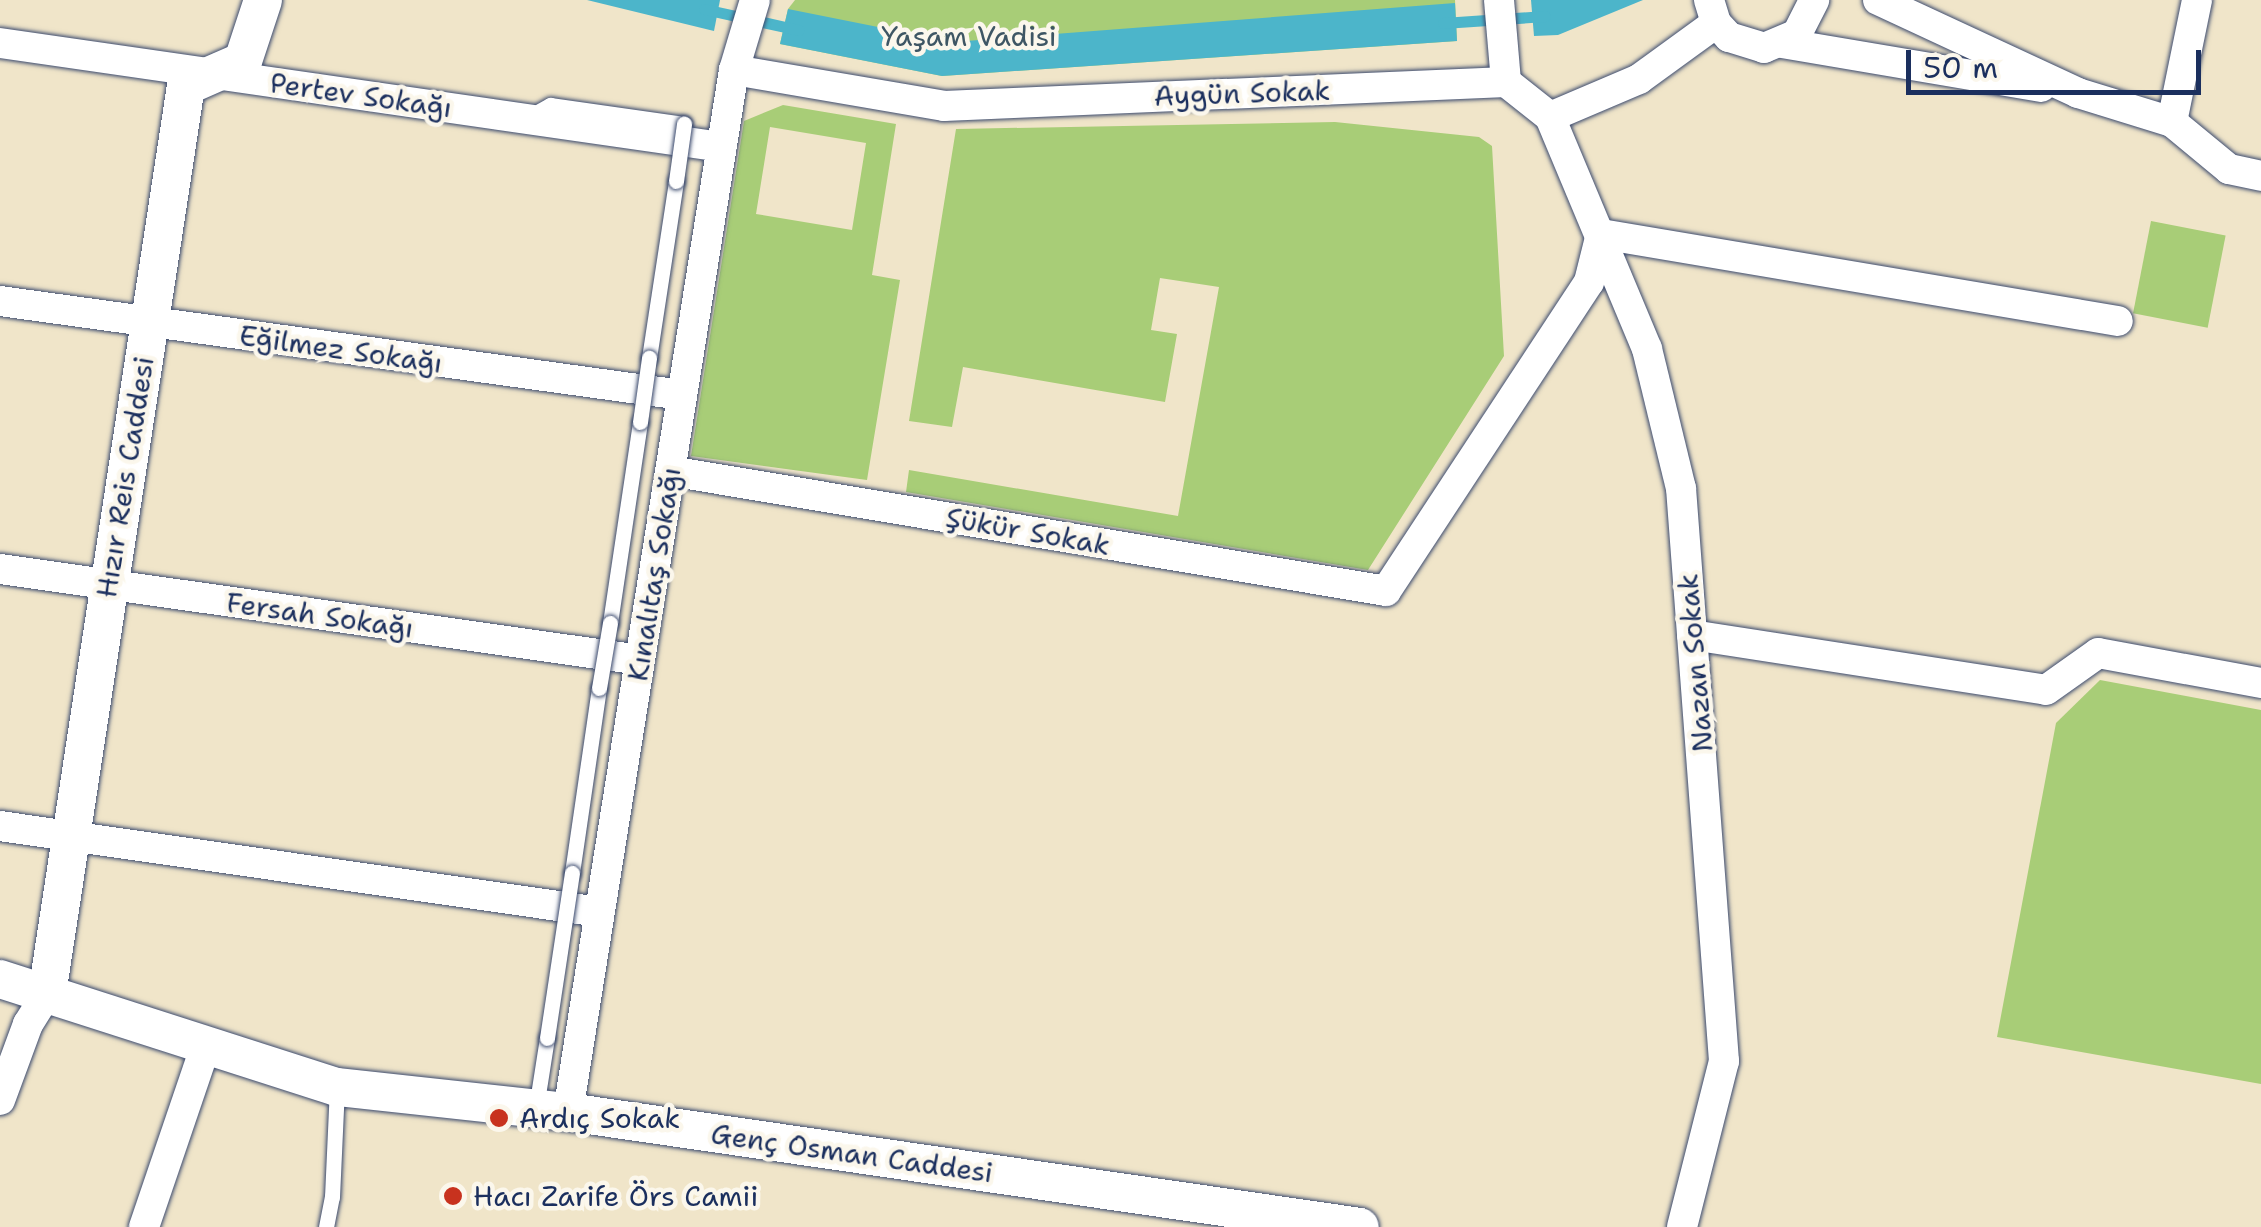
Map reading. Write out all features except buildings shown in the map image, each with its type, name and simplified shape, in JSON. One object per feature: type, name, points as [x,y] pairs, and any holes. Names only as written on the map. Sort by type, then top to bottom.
[{"type":"street","name":"Hızır Reis Caddesi","points":[[47,994],[186,86],[244,61],[262,0]]},
{"type":"street","name":"Kınalıtaş Sokağı","points":[[552,1110],[600,912],[734,70],[741,36],[755,0]]},
{"type":"street","points":[[1499,0],[1506,82],[1550,117],[1638,79],[1712,12],[1745,45],[1782,44],[2078,93],[2172,122],[2229,169],[2261,176]]},
{"type":"street","points":[[1782,44],[1808,20],[1814,0]]},
{"type":"street","points":[[1878,0],[2078,93]]},
{"type":"street","points":[[2172,122],[2197,0]]},
{"type":"street","name":"Pertev Sokağı","points":[[0,43],[722,147]]},
{"type":"street","name":"Aygün Sokak","points":[[734,70],[944,106],[1506,82]]},
{"type":"street","name":"Nazan Sokak","points":[[1550,117],[1647,349],[1681,488],[1724,1061],[1682,1227]]},
{"type":"street","points":[[1600,234],[2118,322]]},
{"type":"street","name":"Şükür Sokak","points":[[670,471],[1386,591],[1589,282],[1600,234]]},
{"type":"street","name":"Eğilmez Sokağı","points":[[0,301],[682,395]]},
{"type":"street","name":"Fersah Sokağı","points":[[0,569],[640,660]]},
{"type":"street","points":[[1692,635],[2019,688],[2046,690],[2098,654],[2261,683]]},
{"type":"street","points":[[0,826],[600,912]]},
{"type":"street","name":"Genç Osman Caddesi","points":[[0,979],[337,1087],[552,1110],[1360,1227]]},
{"type":"street","points":[[0,1100],[28,1024],[47,994]]},
{"type":"street","points":[[144,1227],[206,1048]]},
{"type":"lane","points":[[526,118],[550,105],[684,124],[547,1038],[552,1110]]},
{"type":"lane","points":[[326,1227],[332,1197],[337,1087]]},
{"type":"green space","name":"Yaşam Vadisi","points":[[795,0],[1455,0],[1457,41],[942,76],[780,44],[788,9]]},
{"type":"green space","points":[[783,105],[896,124],[872,275],[900,280],[867,480],[691,456],[744,121]],"holes":[[[770,127],[866,143],[852,230],[756,214]]]},
{"type":"green space","points":[[1335,122],[1479,137],[1492,146],[1504,356],[1368,570],[906,492],[909,470],[1178,516],[1219,287],[1160,278],[1151,330],[1177,334],[1165,402],[963,367],[952,427],[909,421],[956,129]]},
{"type":"green space","points":[[2151,221],[2226,236],[2208,328],[2133,313]]},
{"type":"green space","points":[[2100,680],[2261,710],[2261,1084],[1997,1037],[2056,723]]},
{"type":"water","points":[[587,0],[720,0],[714,31]]},
{"type":"water","points":[[1531,0],[1643,0],[1558,35],[1534,36]]},
{"type":"water","name":"Yaşam Vadisi","points":[[1455,3],[1457,41],[942,76],[780,44],[788,9],[953,42]]},
{"type":"waterway","points":[[704,9],[799,30]]},
{"type":"waterway","points":[[1443,23],[1545,16]]},
{"type":"place","name":"Ardıç Sokak","points":[[499,1118]]},
{"type":"place","name":"Hacı Zarife Örs Camii","points":[[453,1196]]}]
